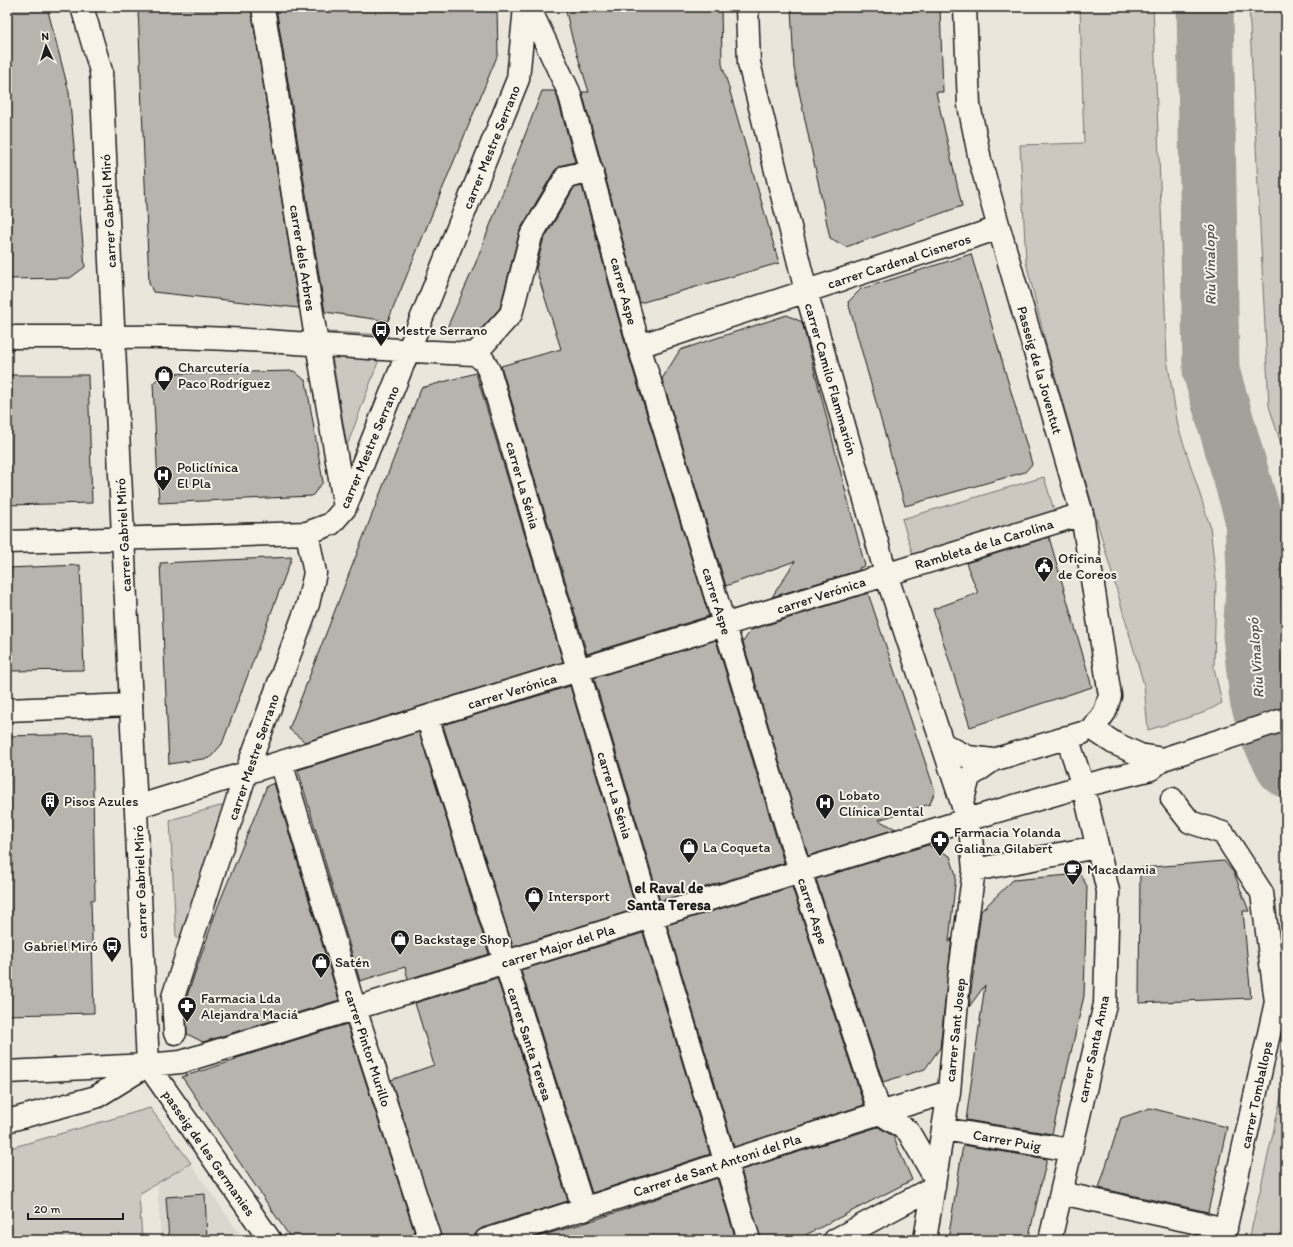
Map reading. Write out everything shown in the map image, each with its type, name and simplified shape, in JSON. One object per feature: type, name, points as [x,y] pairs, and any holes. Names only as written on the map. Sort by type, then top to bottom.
[{"type":"street","name":"carrer Gabriel Miró","points":[[82,7],[101,71],[148,1065]]},
{"type":"street","name":"carrer dels Arbres","points":[[263,7],[345,508]]},
{"type":"street","name":"carrer Mestre Serrano","points":[[175,1033],[172,997],[246,773],[308,604],[315,573],[306,533],[331,524],[345,508],[410,352],[518,79],[525,7]]},
{"type":"street","name":"carrer Aspe","points":[[529,7],[569,92],[639,346],[800,871],[880,1113]]},
{"type":"street","name":"carrer Camilo Flammarión","points":[[747,7],[749,63],[806,291],[886,574],[964,811]]},
{"type":"street","name":"Passeig de la Joventut","points":[[965,7],[969,105],[980,160],[998,228],[1082,514],[1110,696],[1105,712],[1093,729]]},
{"type":"street","points":[[7,338],[145,336],[317,344],[410,352],[475,354],[511,314],[531,236],[566,177],[592,171]]},
{"type":"street","name":"carrer Cardenal Cisneros","points":[[639,346],[998,228]]},
{"type":"street","name":"carrer La Sénia","points":[[475,354],[484,361],[490,373],[651,917],[750,1240]]},
{"type":"street","name":"Rambleta de la Carolina","points":[[886,574],[1082,514]]},
{"type":"street","points":[[7,542],[306,533]]},
{"type":"street","name":"carrer Verónica","points":[[136,807],[725,626],[886,574]]},
{"type":"street","points":[[7,710],[131,705]]},
{"type":"street","name":"carrer Santa Teresa","points":[[427,717],[584,1210]]},
{"type":"street","points":[[964,811],[969,777],[993,760],[1093,729],[1114,743],[1140,755],[1163,758],[1286,720]]},
{"type":"street","name":"carrer Santa Anna","points":[[1050,1240],[1106,1004],[1108,891],[1083,786],[1067,737]]},
{"type":"street","points":[[942,744],[968,757],[993,760]]},
{"type":"street","name":"carrer Major del Pla","points":[[7,1072],[181,1062],[800,871],[964,811],[1083,786],[1151,769],[1163,758]]},
{"type":"street","name":"carrer Pintor Murillo","points":[[281,762],[355,1008],[430,1240]]},
{"type":"street","name":"carrer Tomballops","points":[[1172,799],[1190,822],[1223,833],[1262,893],[1276,1002],[1224,1234]]},
{"type":"street","name":"carrer Sant Josep","points":[[925,1240],[949,1092],[959,979],[974,870],[971,837],[964,811]]},
{"type":"street","points":[[974,870],[1097,847]]},
{"type":"street","points":[[7,1121],[96,1097],[148,1065]]},
{"type":"street","name":"passeig de les Germanies","points":[[148,1065],[270,1240]]},
{"type":"street","name":"Carrer de Sant Antoni del Pla","points":[[486,1240],[584,1210],[726,1161],[949,1092]]},
{"type":"street","points":[[835,1240],[934,1183],[908,1131],[880,1113]]},
{"type":"street","name":"Carrer Puig","points":[[943,1129],[1071,1150]]},
{"type":"street","points":[[1061,1193],[1224,1234]]},
{"type":"shaded area","points":[[1080,7],[1153,7],[1167,359],[1178,426],[1210,526],[1216,580],[1214,668],[1222,703],[1203,713],[1148,730],[1144,685],[1046,344],[1026,262],[1020,145],[1084,143]]},
{"type":"shaded area","points":[[1249,7],[1286,7],[1286,460],[1269,406]]},
{"type":"shaded area","points":[[328,332],[388,335],[347,446]]},
{"type":"shaded area","points":[[1044,477],[1059,527],[917,568],[902,519]]},
{"type":"shaded area","points":[[234,802],[187,944],[176,936],[170,820]]},
{"type":"shaded area","points":[[1286,1075],[1286,1240],[1249,1240]]},
{"type":"shaded area","points":[[150,1108],[191,1163],[139,1194],[142,1240],[7,1240],[7,1149]]},
{"type":"shaded area","points":[[191,1164],[244,1240],[161,1240],[157,1183]]},
{"type":"building","points":[[7,7],[47,7],[69,92],[85,267],[70,278],[7,279]]},
{"type":"building","points":[[138,7],[251,7],[299,308],[153,292],[149,283]]},
{"type":"building","points":[[276,7],[497,7],[498,54],[388,321],[325,312]]},
{"type":"building","points":[[565,7],[721,7],[722,64],[779,263],[640,303],[582,92],[589,92],[572,38]]},
{"type":"building","points":[[791,7],[940,7],[943,92],[936,92],[962,206],[846,247],[830,238],[794,68]]},
{"type":"building","points":[[542,91],[555,91],[575,162],[563,165],[555,170],[520,230],[500,308],[474,337],[445,332],[474,267]]},
{"type":"building","points":[[582,186],[627,350],[709,616],[587,654],[501,366],[561,349],[536,269],[543,241],[574,188]]},
{"type":"building","points":[[971,254],[1032,464],[1025,472],[905,506],[848,302],[861,289]]},
{"type":"building","points":[[787,315],[802,322],[865,566],[859,568],[860,570],[772,597],[795,561],[726,586],[662,379],[680,350]]},
{"type":"building","points":[[294,371],[306,381],[323,482],[312,496],[159,503],[153,383],[163,374]]},
{"type":"building","points":[[476,373],[563,662],[305,742],[289,729],[421,388]]},
{"type":"building","points":[[7,375],[88,375],[92,503],[7,505]]},
{"type":"building","points":[[1049,537],[1092,687],[970,727],[933,609],[978,593],[966,563]]},
{"type":"building","points":[[292,557],[222,744],[210,758],[169,764],[160,563]]},
{"type":"building","points":[[80,565],[84,670],[7,671],[7,568]]},
{"type":"building","points":[[868,593],[935,791],[930,804],[878,820],[896,829],[808,856],[743,642],[751,630]]},
{"type":"building","points":[[716,640],[784,863],[660,901],[594,678]]},
{"type":"building","points":[[570,686],[636,909],[513,947],[443,725]]},
{"type":"building","points":[[419,732],[489,954],[408,979],[405,967],[360,981],[298,770]]},
{"type":"building","name":"Pisos Azules","points":[[92,734],[95,900],[91,900],[94,1013],[7,1015],[7,736]]},
{"type":"building","points":[[274,783],[339,1000],[203,1042],[187,1034],[186,999],[218,906],[267,786]]},
{"type":"building","points":[[928,845],[950,856],[956,875],[949,942],[952,938],[940,1048],[925,1069],[883,1082],[816,879]]},
{"type":"building","points":[[1224,861],[1234,873],[1249,911],[1243,911],[1251,998],[1139,1003],[1140,868]]},
{"type":"building","points":[[1080,874],[1087,886],[1084,996],[1052,1134],[966,1120],[985,985],[969,1007],[981,911],[1013,880]]},
{"type":"building","points":[[792,887],[864,1105],[734,1147],[667,925]]},
{"type":"building","points":[[643,933],[710,1154],[592,1193],[521,970]]},
{"type":"building","points":[[497,978],[568,1201],[482,1228],[477,1232],[474,1240],[442,1240],[391,1080],[434,1065],[415,1003]]},
{"type":"building","points":[[347,1024],[417,1240],[292,1240],[182,1077],[236,1060],[234,1059]]},
{"type":"building","points":[[1150,1108],[1227,1127],[1208,1212],[1099,1188],[1121,1118]]},
{"type":"building","points":[[878,1127],[893,1136],[912,1180],[796,1240],[761,1240],[741,1170]]},
{"type":"building","points":[[963,1145],[1047,1159],[1028,1240],[948,1240]]},
{"type":"building","points":[[717,1178],[736,1240],[527,1240],[588,1222]]},
{"type":"building","points":[[205,1194],[207,1240],[169,1240],[166,1197]]},
{"type":"waterway","name":"Riu Vinalopó","points":[[1205,7],[1211,371],[1253,517],[1255,575],[1251,635],[1258,699],[1270,738],[1286,769]]},
{"type":"place","name":"Mestre Serrano","points":[[381,347]]},
{"type":"place","name":"Charcutería Paco Rodríguez","points":[[164,392]]},
{"type":"place","name":"Policlínica El Pla","points":[[163,492]]},
{"type":"place","name":"Oficina de Coreos","points":[[1044,583]]},
{"type":"place","name":"Pisos Azules","points":[[50,818]]},
{"type":"place","name":"Lobato Clínica Dental","points":[[825,820]]},
{"type":"place","name":"Farmacia Yolanda Galiana Gilabert","points":[[940,857]]},
{"type":"place","name":"La Coqueta","points":[[689,864]]},
{"type":"place","name":"Macadamia","points":[[1073,886]]},
{"type":"place","name":"Intersport","points":[[534,913]]},
{"type":"place","name":"Backstage Shop","points":[[400,956]]},
{"type":"place","name":"Gabriel Miró","points":[[112,963]]},
{"type":"place","name":"Satén","points":[[321,979]]},
{"type":"place","name":"Farmacia Lda Alejandra Maciá","points":[[187,1023]]},
{"type":"district","name":"el Raval de Santa Teresa","points":[[669,896]]}]
